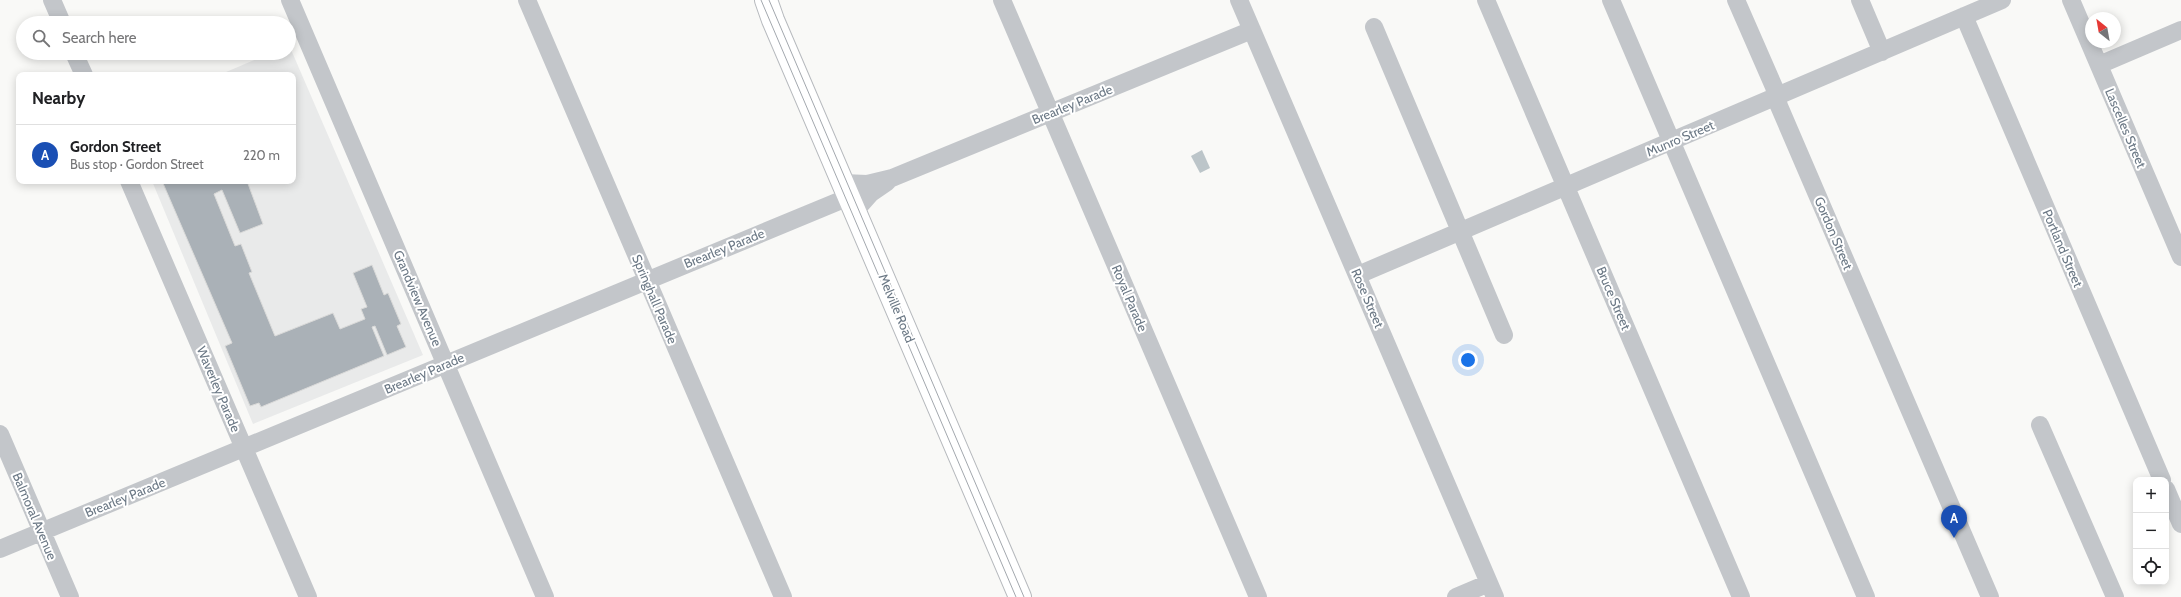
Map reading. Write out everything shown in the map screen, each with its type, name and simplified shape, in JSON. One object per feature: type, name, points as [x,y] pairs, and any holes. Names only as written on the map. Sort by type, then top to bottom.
[{"type":"main road","name":"Melville Road","points":[[763,0],[770,10],[1020,597]]},
{"type":"street","points":[[52,0],[59,16]]},
{"type":"street","name":"Grandview Avenue","points":[[290,0],[545,597]]},
{"type":"street","name":"Springhall Parade","points":[[527,0],[783,597]]},
{"type":"street","name":"Royal Parade","points":[[1002,0],[1258,597]]},
{"type":"street","name":"Rose Street","points":[[1239,0],[1492,590]]},
{"type":"street","name":"Bruce Street","points":[[1486,0],[1741,597]]},
{"type":"street","points":[[1611,0],[1866,597]]},
{"type":"street","name":"Gordon Street","points":[[1736,0],[1990,597]]},
{"type":"street","points":[[1860,0],[1882,52]]},
{"type":"street","name":"Lascelles Street","points":[[2071,0],[2181,257]]},
{"type":"street","name":"Munro Street","points":[[1358,275],[1882,52],[1992,2]]},
{"type":"street","name":"Portland Street","points":[[1964,16],[2161,477]]},
{"type":"street","points":[[1374,27],[1504,335]]},
{"type":"street","name":"Brearley Parade","points":[[849,197],[867,184],[892,178],[1252,30]]},
{"type":"street","points":[[2099,65],[2181,30]]},
{"type":"street","points":[[77,60],[83,72]]},
{"type":"street","name":"Brearley Parade","points":[[0,549],[849,197],[871,192],[892,178]]},
{"type":"street","name":"Waverley Parade","points":[[130,184],[308,597]]},
{"type":"street","points":[[2040,425],[2115,597]]},
{"type":"street","name":"Balmoral Avenue","points":[[0,434],[70,597]]},
{"type":"street","points":[[2169,496],[2181,524]]},
{"type":"street","points":[[1456,597],[1492,590]]},
{"type":"shaded area","points":[[254,60],[295,60],[423,355],[253,424],[153,184],[296,184],[296,72],[226,72]]},
{"type":"shaded area","points":[[1202,150],[1210,168],[1200,173],[1191,156]]},
{"type":"building","points":[[163,184],[248,184],[263,224],[240,233],[222,190],[214,194],[235,246],[241,244],[252,272],[249,273],[275,336],[333,313],[340,329],[365,319],[361,309],[367,307],[353,273],[372,265],[384,295],[388,293],[401,324],[397,326],[406,347],[387,355],[375,326],[372,327],[384,356],[261,407],[259,403],[250,406],[225,346],[232,343]]},
{"type":"tram line","points":[[761,0],[1016,597]]},
{"type":"tram line","points":[[769,0],[1024,597]]},
{"type":"place","name":"Gordon Street","points":[[1954,538]]}]
